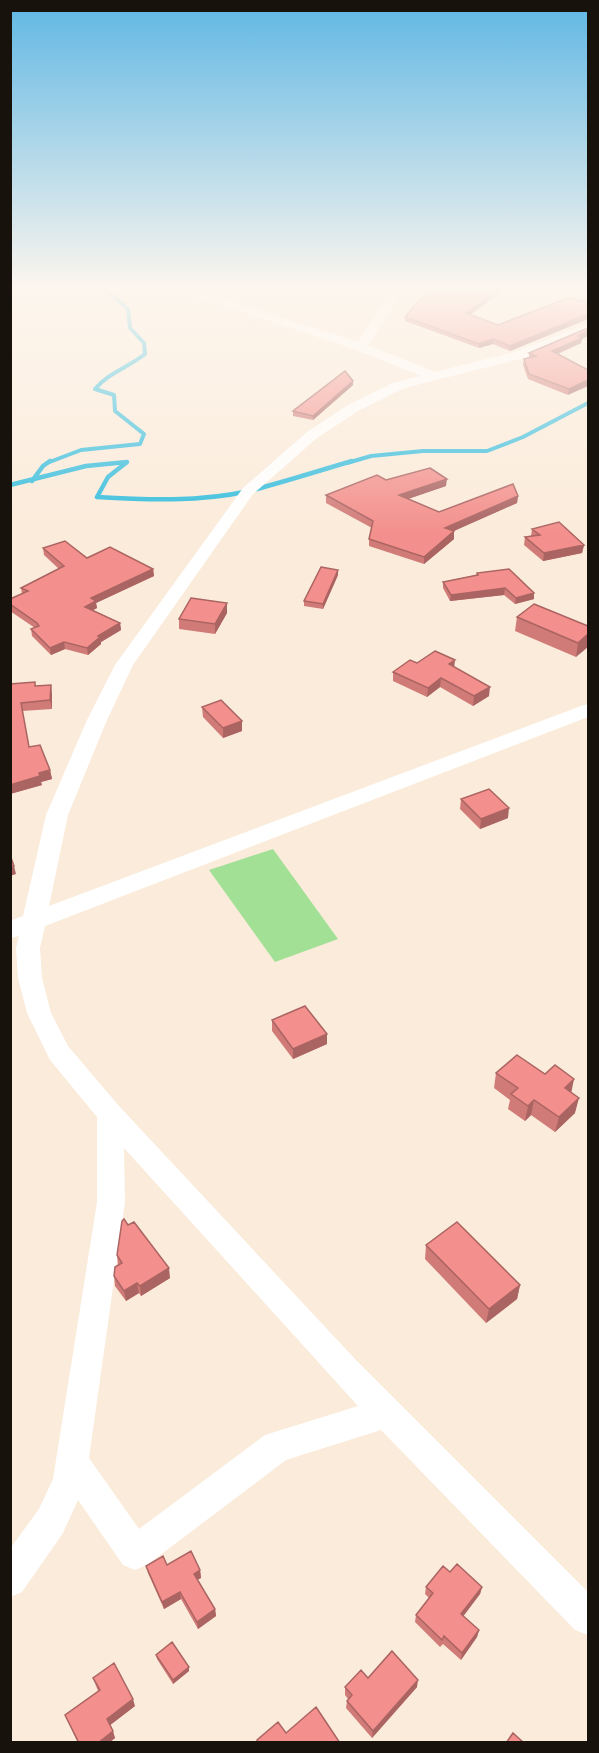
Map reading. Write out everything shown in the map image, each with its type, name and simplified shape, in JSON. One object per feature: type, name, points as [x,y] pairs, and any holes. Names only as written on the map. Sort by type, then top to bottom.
[{"type":"street","points":[[421,371],[434,376]]},
{"type":"street","points":[[455,371],[400,385],[353,408],[312,435],[285,461],[248,490],[124,665],[57,814],[23,925],[28,948],[30,978],[39,1013],[59,1053],[110,1114],[344,1370],[588,1617]]},
{"type":"street","points":[[23,925],[588,710]]},
{"type":"street","points":[[10,1580],[51,1521],[69,1481],[111,1202],[110,1114]]},
{"type":"street","points":[[72,1462],[135,1553],[277,1447],[386,1413]]},
{"type":"green space","points":[[273,849],[338,939],[275,962],[209,870]]},
{"type":"building","points":[[345,371],[353,381],[313,416],[293,411]]},
{"type":"building","points":[[528,371],[588,371],[588,380],[569,389],[529,374]]},
{"type":"building","points":[[430,468],[447,479],[399,495],[439,512],[513,484],[518,496],[445,528],[454,531],[424,557],[369,539],[373,521],[326,495],[377,475],[386,480]]},
{"type":"building","points":[[559,522],[584,545],[544,553],[525,537],[540,535],[532,529]]},
{"type":"building","points":[[65,541],[87,558],[110,547],[153,569],[91,598],[96,601],[85,607],[120,623],[98,636],[100,637],[87,648],[64,642],[50,648],[31,629],[39,626],[37,623],[10,604],[10,599],[28,591],[21,588],[64,566],[43,548]]},
{"type":"building","points":[[321,567],[338,570],[323,604],[304,601]]},
{"type":"building","points":[[509,569],[534,593],[516,598],[505,588],[451,595],[443,582],[478,575],[477,573]]},
{"type":"building","points":[[191,598],[227,603],[215,624],[179,619]]},
{"type":"building","points":[[534,604],[588,626],[588,634],[578,643],[517,617]]},
{"type":"building","points":[[435,651],[455,660],[449,664],[490,687],[474,696],[441,678],[428,688],[393,672],[410,660],[417,663]]},
{"type":"building","points":[[35,682],[35,686],[51,685],[50,700],[21,703],[29,747],[40,745],[50,770],[39,773],[40,776],[10,785],[10,684]]},
{"type":"building","points":[[221,700],[242,721],[223,728],[202,707]]},
{"type":"building","points":[[489,789],[509,808],[481,819],[461,799]]},
{"type":"building","points":[[10,855],[14,866],[10,867]]},
{"type":"building","points":[[305,1006],[327,1034],[293,1049],[272,1020]]},
{"type":"building","points":[[517,1055],[545,1074],[555,1065],[574,1079],[565,1088],[579,1098],[559,1117],[534,1100],[528,1106],[511,1094],[518,1088],[496,1073]]},
{"type":"building","points":[[124,1219],[128,1225],[134,1222],[169,1268],[140,1286],[137,1283],[124,1291],[114,1276],[115,1267],[122,1263],[117,1255]]},
{"type":"building","points":[[457,1222],[520,1285],[489,1309],[426,1245]]},
{"type":"building","points":[[191,1551],[200,1570],[194,1574],[215,1609],[197,1622],[180,1592],[162,1602],[146,1566],[163,1556],[167,1565]]},
{"type":"building","points":[[457,1564],[482,1587],[461,1614],[479,1630],[462,1653],[444,1636],[442,1640],[416,1615],[433,1593],[426,1587],[443,1566],[450,1572]]},
{"type":"building","points":[[172,1642],[189,1667],[173,1680],[156,1655]]},
{"type":"building","points":[[392,1651],[418,1680],[373,1731],[347,1701],[352,1695],[345,1687],[361,1670],[368,1678]]},
{"type":"building","points":[[114,1663],[133,1699],[107,1719],[113,1731],[98,1743],[79,1743],[65,1715],[100,1690],[93,1678]]},
{"type":"building","points":[[316,1707],[340,1743],[258,1743],[257,1740],[278,1722],[286,1733]]},
{"type":"building","points":[[513,1733],[524,1743],[506,1743]]},
{"type":"waterway","points":[[47,463],[81,450],[140,444],[144,434],[115,411],[114,395],[95,389],[100,383],[119,371]]},
{"type":"waterway","points":[[347,463],[371,456],[423,451],[487,451],[523,437],[588,403]]},
{"type":"waterway","points":[[126,463],[108,477],[97,497],[193,499],[230,495],[352,461]]},
{"type":"waterway","points":[[33,479],[47,463]]},
{"type":"waterway","points":[[118,463],[126,463]]},
{"type":"waterway","points":[[33,479],[86,466],[126,463]]},
{"type":"waterway","points":[[10,485],[33,479]]}]
